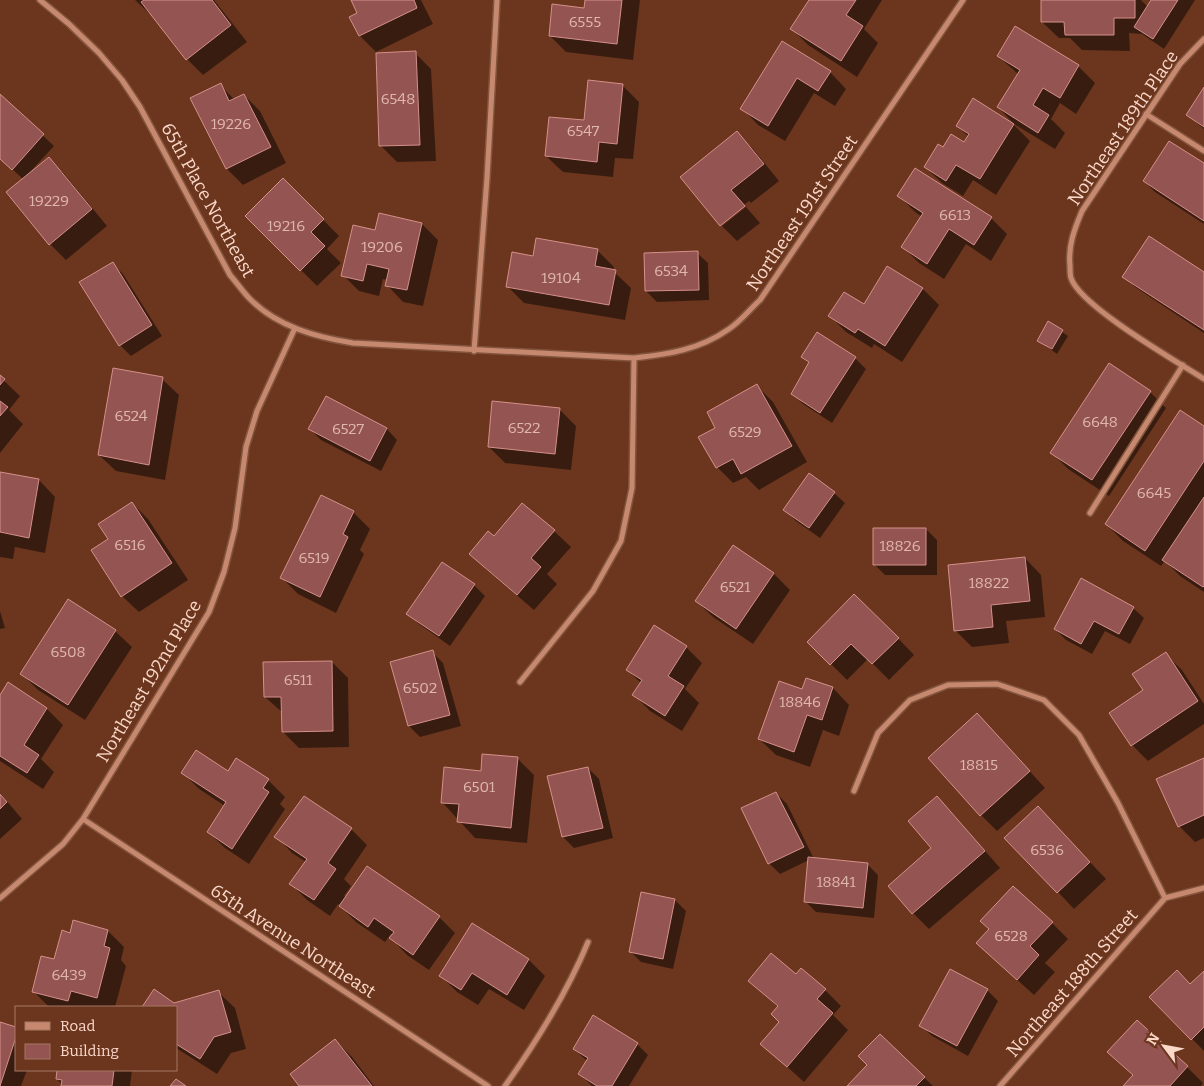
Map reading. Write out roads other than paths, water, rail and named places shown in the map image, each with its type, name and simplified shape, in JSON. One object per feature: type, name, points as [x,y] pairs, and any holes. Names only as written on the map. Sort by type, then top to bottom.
[{"type":"street","name":"65th Place Northeast","points":[[40,0],[99,52],[122,80],[140,107],[230,275],[250,300],[281,321],[317,337],[353,343],[474,351],[634,358]]},
{"type":"street","points":[[474,351],[487,178],[497,0]]},
{"type":"street","name":"Northeast 191st Street","points":[[634,358],[691,349],[711,340],[730,328],[760,300],[963,0]]},
{"type":"street","name":"Northeast 189th Place","points":[[1204,39],[1180,64],[1082,211],[1074,231],[1069,252],[1071,278],[1081,293],[1096,309],[1204,379]]},
{"type":"street","points":[[1146,114],[1204,151]]},
{"type":"street","name":"Northeast 192nd Place","points":[[0,898],[63,844],[83,819],[209,612],[224,572],[234,528],[246,447],[257,411],[295,328]]},
{"type":"street","points":[[520,682],[593,592],[621,541],[632,488],[634,358]]},
{"type":"street","points":[[1090,513],[1183,366]]},
{"type":"street","points":[[854,790],[878,733],[910,700],[948,686],[997,684],[1044,700],[1079,735],[1118,803],[1165,898],[1204,888]]},
{"type":"street","name":"65th Avenue Northeast","points":[[83,819],[484,1085]]},
{"type":"street","name":"Northeast 188th Street","points":[[1000,1086],[1165,898]]},
{"type":"street","points":[[505,1086],[523,1061],[575,972],[588,942]]}]
